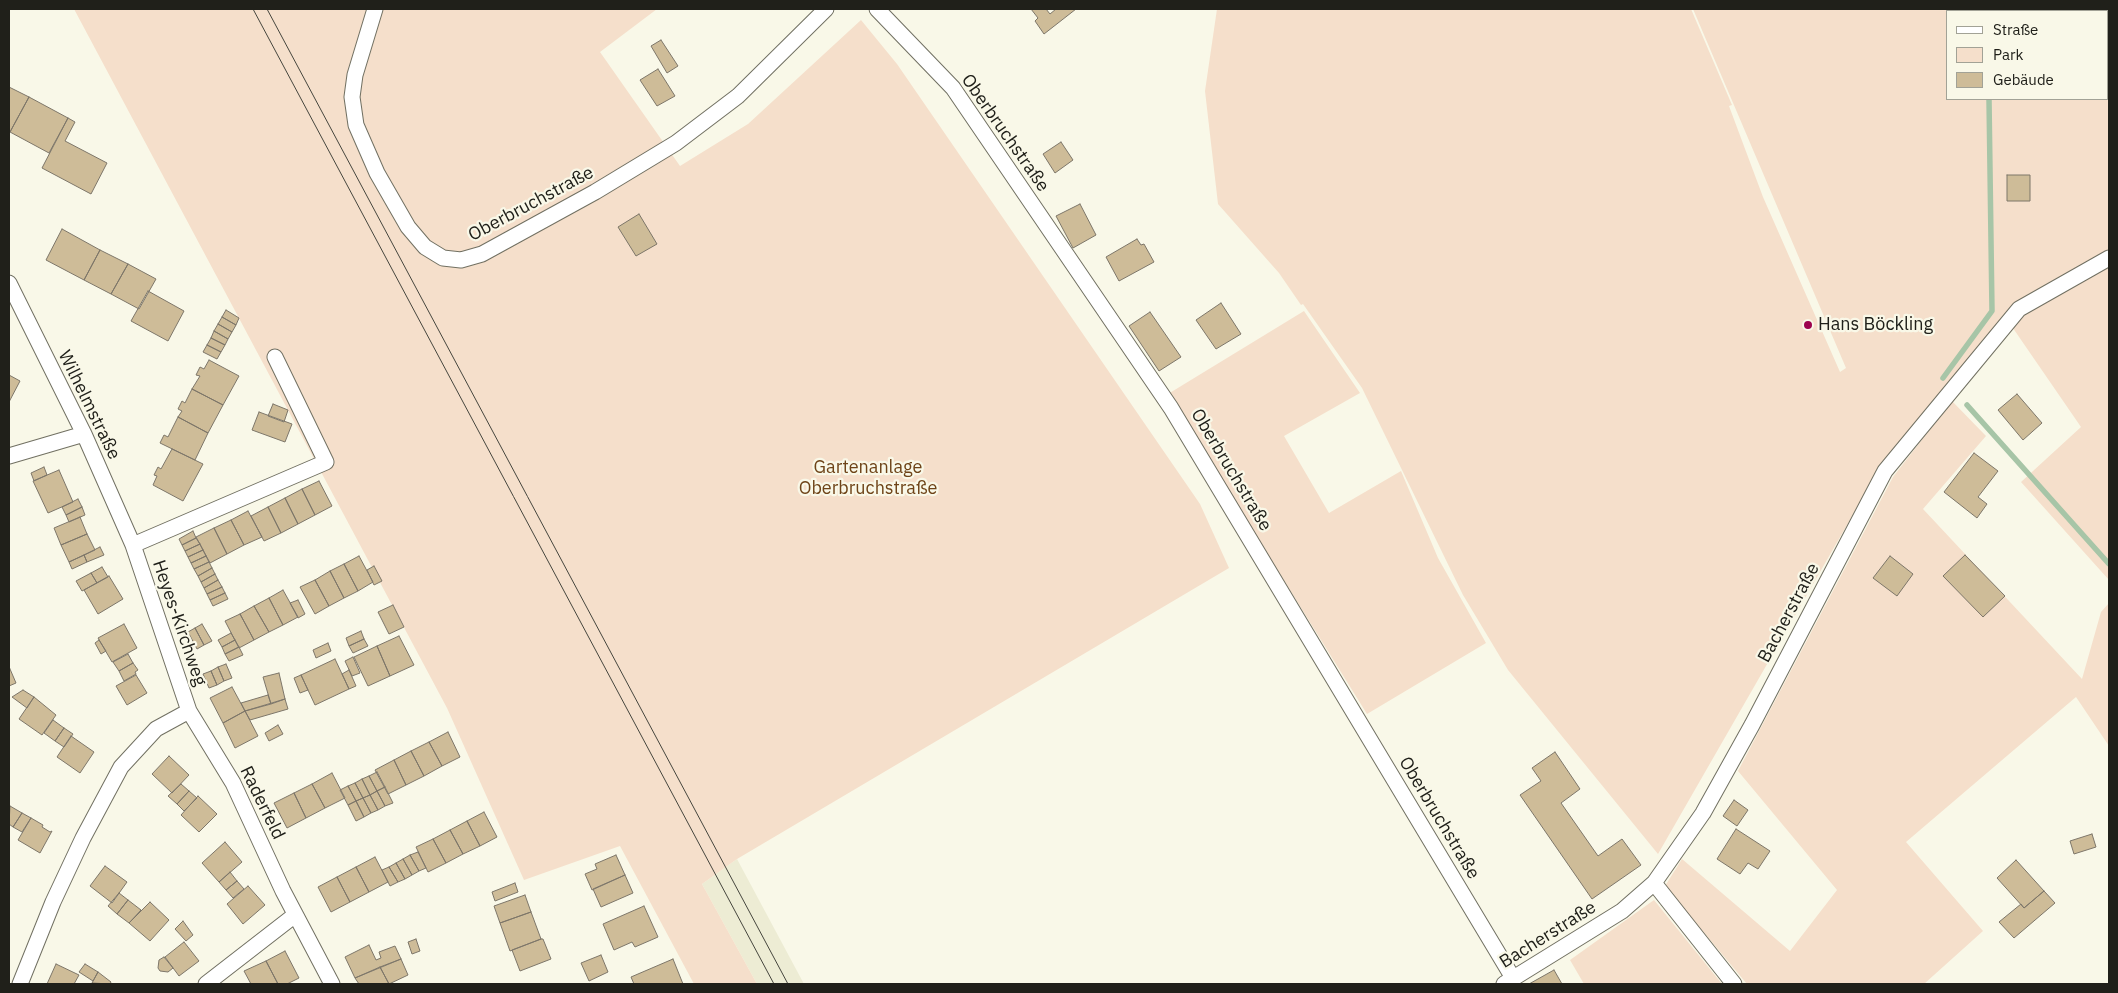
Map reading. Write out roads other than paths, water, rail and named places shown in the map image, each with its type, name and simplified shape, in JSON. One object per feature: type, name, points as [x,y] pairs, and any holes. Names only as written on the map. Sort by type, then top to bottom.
[{"type":"street","name":"Oberbruchstraße","points":[[375,9],[356,75],[352,98],[359,132],[377,173],[408,227],[425,248],[443,258],[461,260],[482,254],[595,192],[676,143],[738,96],[826,9]]},
{"type":"street","name":"Oberbruchstraße","points":[[877,9],[953,88],[1171,408],[1509,981]]},
{"type":"street","name":"Bacherstraße","points":[[1509,981],[1622,911],[1654,883],[1712,797],[1885,471],[2019,309],[2109,258]]},
{"type":"street","name":"Wilhelmstraße","points":[[9,283],[84,434],[133,545]]},
{"type":"street","name":"Heyes-Kirchweg","points":[[20,984],[79,846],[121,766],[156,729],[190,711],[133,545],[326,462],[274,357]]},
{"type":"street","points":[[9,456],[84,434]]},
{"type":"street","name":"Raderfeld","points":[[190,711],[233,783],[295,915],[332,984]]},
{"type":"street","points":[[1654,883],[1734,984]]},
{"type":"street","points":[[206,984],[295,915]]},
{"type":"waterway","points":[[1943,378],[1992,311],[1989,100]]},
{"type":"waterway","points":[[1967,405],[2109,564]]},
{"type":"tram line","points":[[253,9],[774,984]]},
{"type":"tram line","points":[[267,9],[788,984]]},
{"type":"place","name":"Hans Böckling","points":[[1808,325]]},
{"type":"park label","name":"Gartenanlage Oberbruchstraße","points":[[868,478]]}]
